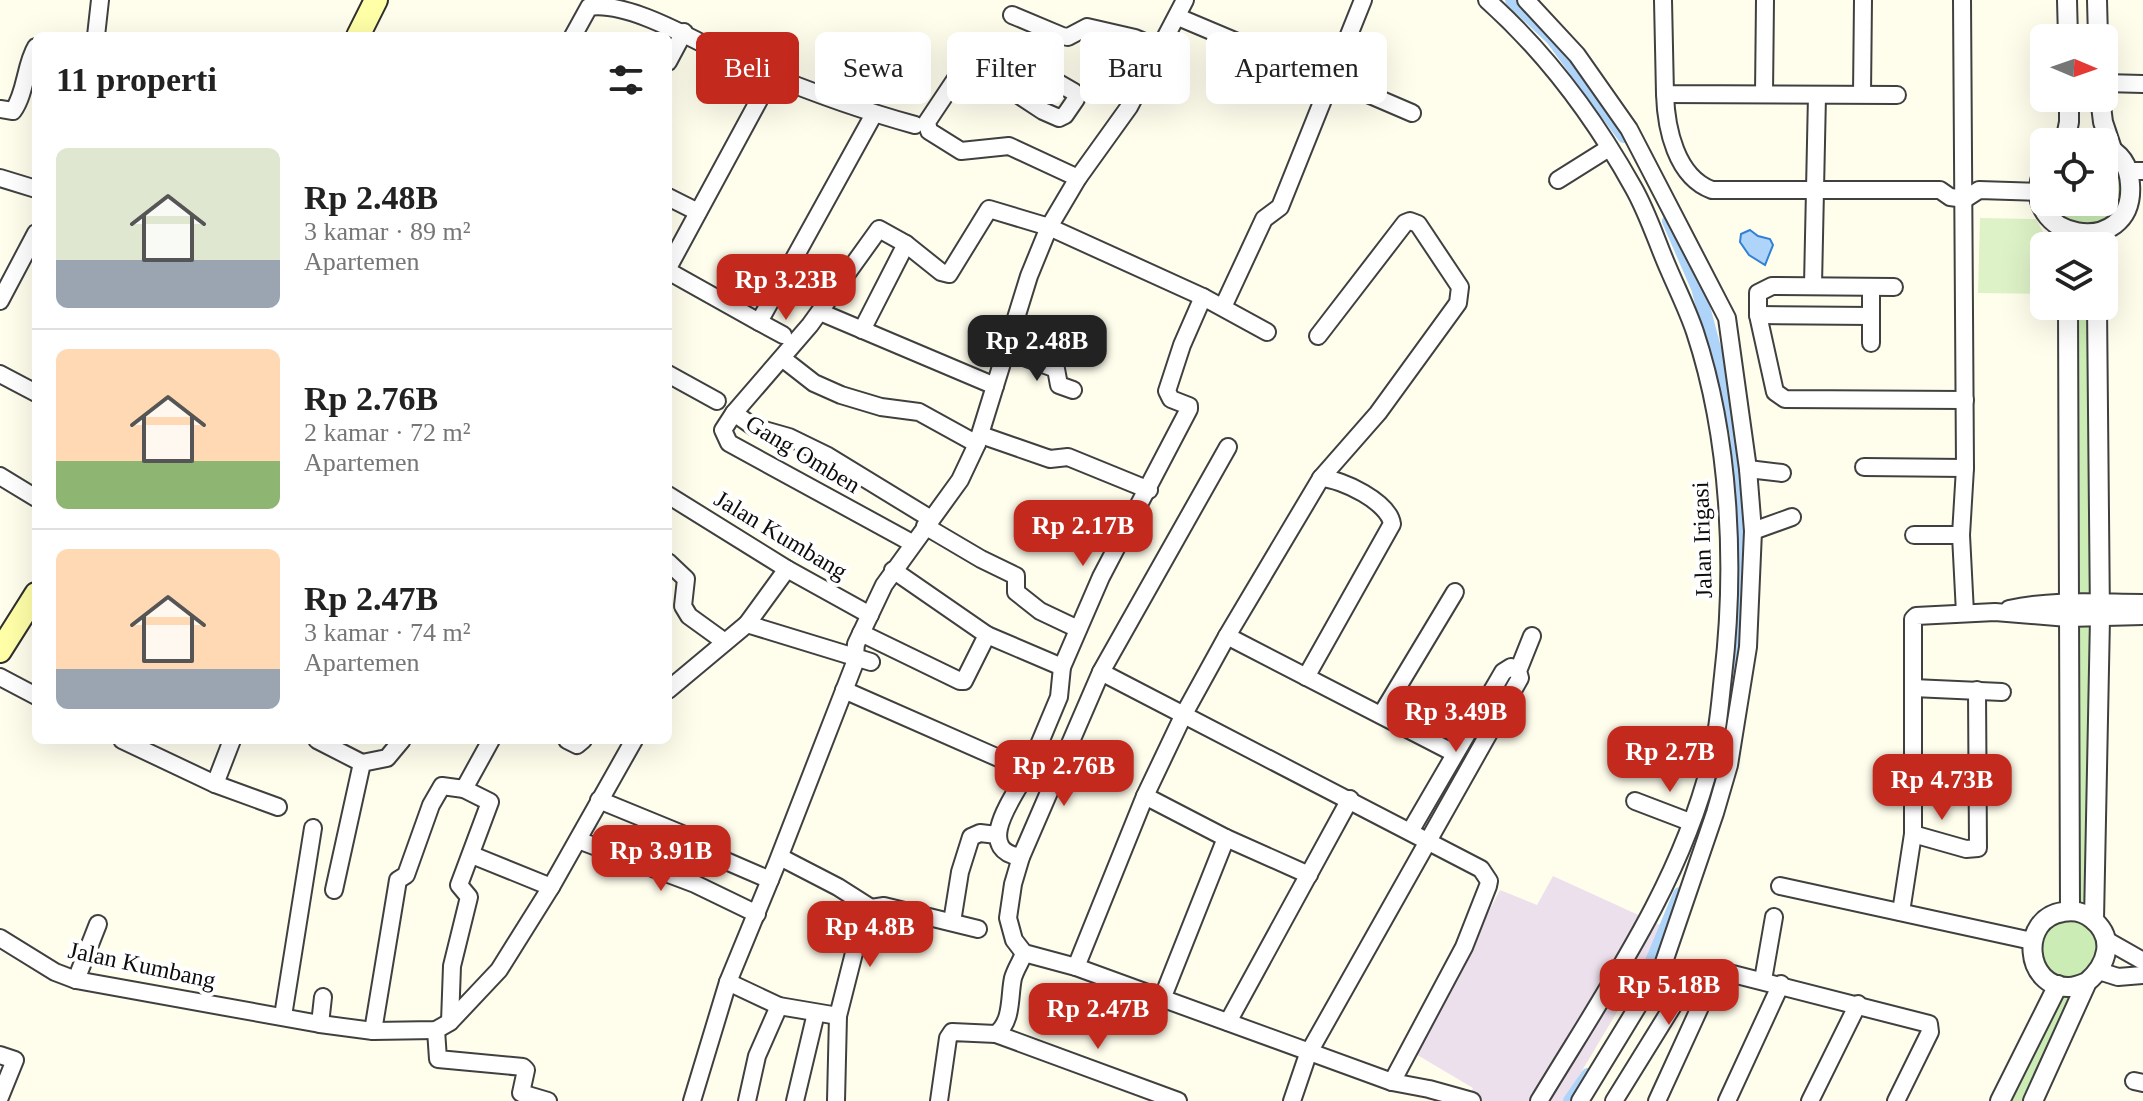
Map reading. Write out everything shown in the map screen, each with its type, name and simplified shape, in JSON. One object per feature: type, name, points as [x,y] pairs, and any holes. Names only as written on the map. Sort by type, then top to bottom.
[{"type":"main road","points":[[359,32],[369,2]]},
{"type":"main road","points":[[0,651],[32,600]]},
{"type":"street","points":[[96,32],[100,0]]},
{"type":"street","points":[[1170,32],[1185,0]]},
{"type":"street","points":[[1350,32],[1363,0]]},
{"type":"street","name":"Jalan Irigasi","points":[[1487,0],[1526,38],[1590,118],[1634,189],[1695,332],[1713,404],[1728,531],[1729,629],[1724,738],[1711,760],[1667,880],[1628,954],[1539,1101]]},
{"type":"street","points":[[1526,0],[1577,55],[1629,129],[1727,318],[1748,469],[1753,531],[1748,647],[1724,738],[1715,813],[1663,965],[1580,1101]]},
{"type":"street","points":[[1663,0],[1666,118],[1671,137],[1688,173],[1698,185],[1712,190],[1940,190],[1951,184],[1970,191],[2030,192]]},
{"type":"street","points":[[1764,94],[1765,0]]},
{"type":"street","points":[[1862,94],[1863,0]]},
{"type":"street","points":[[1962,0],[1970,191],[1961,535],[1965,613]]},
{"type":"street","points":[[2067,0],[2068,24]]},
{"type":"street","points":[[2097,0],[2098,24]]},
{"type":"street","points":[[575,32],[589,7],[599,4],[640,13],[696,38]]},
{"type":"street","points":[[1012,15],[1062,36],[1068,37],[1087,27],[1109,32]]},
{"type":"street","points":[[1178,17],[1214,32]]},
{"type":"street","points":[[672,54],[684,32]]},
{"type":"street","points":[[0,109],[13,111],[19,103],[32,56]]},
{"type":"street","points":[[2118,83],[2143,84]]},
{"type":"street","points":[[799,86],[874,114],[915,125]]},
{"type":"street","points":[[1032,104],[1059,118],[1065,115],[1076,99],[1074,92],[1064,86]]},
{"type":"street","points":[[947,92],[927,122],[929,131],[961,151],[1009,146],[1078,178]]},
{"type":"street","points":[[1665,94],[1897,95]]},
{"type":"street","points":[[1813,285],[1817,95]]},
{"type":"street","points":[[1387,102],[1412,113]]},
{"type":"street","points":[[672,261],[757,104]]},
{"type":"street","points":[[692,1101],[728,982],[854,665],[853,655],[861,633],[893,570],[960,480],[979,439],[1005,350],[1049,227],[1078,178],[1131,104]]},
{"type":"street","points":[[1223,307],[1264,219],[1280,207],[1321,104]]},
{"type":"street","points":[[759,322],[874,114]]},
{"type":"street","points":[[1558,180],[1609,148]]},
{"type":"street","points":[[2106,232],[2137,199],[2136,171],[2118,156]]},
{"type":"street","points":[[0,178],[32,188]]},
{"type":"street","points":[[672,199],[698,212]]},
{"type":"street","points":[[862,330],[906,244],[941,272],[949,274],[989,209],[1049,227],[1203,297],[1267,332]]},
{"type":"street","points":[[2049,216],[2063,232]]},
{"type":"street","points":[[1076,967],[1145,796],[1184,714],[1227,636],[1321,478],[1378,413],[1458,303],[1460,287],[1418,224],[1410,221],[1405,223],[1318,336]]},
{"type":"street","name":"Gang Omben","points":[[906,244],[879,229],[820,312],[723,430],[729,443],[912,543]]},
{"type":"street","points":[[0,301],[32,243]]},
{"type":"street","points":[[672,271],[783,335]]},
{"type":"street","points":[[1894,287],[1765,287],[1758,293],[1758,315],[1775,392],[1785,399],[1965,400]]},
{"type":"street","points":[[1871,287],[1871,343]]},
{"type":"street","points":[[1021,857],[1011,855],[1000,846],[997,835],[1002,819],[1028,771],[1059,697],[1062,667],[1101,577],[1189,409],[1189,406],[1171,399],[1167,391],[1182,345],[1203,297]]},
{"type":"street","points":[[820,312],[995,386]]},
{"type":"street","points":[[1758,315],[1871,316]]},
{"type":"street","points":[[2068,320],[2070,910]]},
{"type":"street","points":[[2097,320],[2100,610],[2094,920],[2106,940],[2143,961]]},
{"type":"street","points":[[1005,350],[1056,369],[1059,385],[1073,390]]},
{"type":"street","points":[[782,358],[814,383],[841,395],[881,407],[919,412],[979,439],[1050,459],[1068,457],[1149,490]]},
{"type":"street","points":[[0,374],[32,391]]},
{"type":"street","points":[[672,376],[717,401]]},
{"type":"street","points":[[734,413],[754,427],[789,437],[828,456],[981,559],[1016,576],[1016,592],[1026,602],[1078,629]]},
{"type":"street","points":[[1022,957],[1008,918],[1021,857],[1101,672],[1228,447]]},
{"type":"street","points":[[1864,467],[1965,468]]},
{"type":"street","points":[[1748,469],[1782,473]]},
{"type":"street","points":[[0,476],[32,496]]},
{"type":"street","points":[[1306,677],[1392,524],[1386,510],[1346,483],[1321,478]]},
{"type":"street","name":"Jalan Kumbang","points":[[672,497],[787,569],[870,615]]},
{"type":"street","points":[[1753,531],[1792,517]]},
{"type":"street","points":[[1914,535],[1961,535]]},
{"type":"street","points":[[672,566],[686,579],[683,606],[689,616],[725,642]]},
{"type":"street","points":[[672,687],[747,624],[787,569]]},
{"type":"street","points":[[893,570],[987,635],[1062,667]]},
{"type":"street","points":[[1381,715],[1455,592]]},
{"type":"street","points":[[2100,610],[2143,603]]},
{"type":"street","points":[[1901,912],[1913,834],[1913,619],[1916,616],[1965,613],[2068,610],[2100,610],[2143,616]]},
{"type":"street","points":[[747,624],[871,662]]},
{"type":"street","points":[[861,633],[960,681],[964,681],[987,635]]},
{"type":"street","points":[[1227,636],[1454,753]]},
{"type":"street","points":[[1292,1101],[1308,1054],[1431,841],[1520,678],[1518,671],[1532,636]]},
{"type":"street","points":[[1411,830],[1503,672],[1511,667],[1518,671]]},
{"type":"street","points":[[1101,672],[1411,830],[1481,869],[1489,881],[1488,886],[1464,947],[1392,1082]]},
{"type":"street","points":[[0,677],[32,694]]},
{"type":"street","points":[[1913,688],[2002,692]]},
{"type":"street","points":[[844,690],[1028,771]]},
{"type":"street","points":[[1913,834],[1966,849],[1978,848],[1977,690]]},
{"type":"street","points":[[130,744],[215,784],[278,807]]},
{"type":"street","points":[[215,784],[230,744]]},
{"type":"street","points":[[325,744],[362,763],[387,758],[399,744]]},
{"type":"street","points":[[464,789],[489,744]]},
{"type":"street","points":[[443,1026],[499,970],[578,840],[626,744]]},
{"type":"street","points":[[334,890],[362,763]]},
{"type":"street","points":[[373,1031],[398,880],[406,875],[431,805],[442,786],[464,789],[490,802],[459,885],[469,897],[452,966],[438,1059],[523,1067],[526,1070],[521,1093],[548,1101]]},
{"type":"street","points":[[1145,796],[1226,838],[1309,875]]},
{"type":"street","points":[[1228,1022],[1350,799]]},
{"type":"street","points":[[599,800],[704,843],[726,861],[770,880]]},
{"type":"street","points":[[1643,802],[1690,822]]},
{"type":"street","points":[[283,1016],[313,828]]},
{"type":"street","points":[[952,922],[960,872],[971,837],[980,833],[997,835]]},
{"type":"street","points":[[1162,999],[1226,838]]},
{"type":"street","points":[[578,840],[695,884],[757,914]]},
{"type":"street","points":[[472,855],[551,887]]},
{"type":"street","points":[[780,857],[871,908],[884,906],[978,929]]},
{"type":"street","points":[[1780,886],[2032,941]]},
{"type":"street","points":[[836,1101],[838,1016],[855,949],[871,908]]},
{"type":"street","points":[[2094,920],[2070,910],[2057,912],[2038,927],[2032,941],[2032,954],[2036,968],[2043,976],[2058,985],[2070,987],[2093,977],[2143,975]]},
{"type":"street","points":[[1763,980],[1774,917]]},
{"type":"street","points":[[76,980],[98,924]]},
{"type":"street","name":"Jalan Kumbang","points":[[0,938],[55,972],[76,980],[373,1031],[443,1026]]},
{"type":"street","points":[[2033,1101],[2106,956],[2106,940]]},
{"type":"street","points":[[1022,957],[1076,967],[1308,1054],[1392,1082],[1472,1101]]},
{"type":"street","points":[[996,1034],[1005,1024],[1013,993],[1012,983],[1022,957]]},
{"type":"street","points":[[1614,1101],[1692,975],[1702,970],[1717,970],[1781,984],[1926,1022],[1931,1026],[1896,1101]]},
{"type":"street","points":[[1657,1101],[1717,970]]},
{"type":"street","points":[[728,982],[779,1006],[838,1016]]},
{"type":"street","points":[[1727,1101],[1781,984]]},
{"type":"street","points":[[2000,1101],[2058,985]]},
{"type":"street","points":[[320,1024],[323,997]]},
{"type":"street","points":[[1810,1101],[1858,1004]]},
{"type":"street","points":[[747,1101],[757,1056],[779,1006]]},
{"type":"street","points":[[795,1101],[816,1013]]},
{"type":"street","points":[[939,1101],[950,1034],[958,1031],[996,1034],[1178,1101]]},
{"type":"street","points":[[0,1055],[15,1060],[0,1097]]},
{"type":"shaded area","points":[[1553,876],[1667,928],[1564,1101],[1466,1101],[1473,1088],[1414,1053],[1500,890],[1537,905]]},
{"type":"green space","points":[[2118,165],[2131,199],[2118,212]]},
{"type":"green space","points":[[2052,216],[2114,216],[2099,232],[2056,224]]},
{"type":"green space","points":[[1980,218],[2036,219],[2043,232],[2030,232],[2030,294],[1978,293]]},
{"type":"green space","points":[[2068,320],[2097,320],[2091,589],[2088,595],[2081,595],[2079,589],[2068,588]]},
{"type":"green space","points":[[2068,618],[2100,618],[2095,881],[2106,940],[2032,1101],[2000,1101],[2057,985],[2032,941],[2070,911]]},
{"type":"water","points":[[1750,230],[1770,239],[1773,245],[1765,265],[1749,255],[1740,242],[1741,234]]},
{"type":"waterway","points":[[1512,0],[1553,39],[1624,136]]},
{"type":"waterway","points":[[1669,221],[1698,288],[1737,434],[1744,541],[1729,718],[1709,810]]},
{"type":"waterway","points":[[1636,1000],[1680,894]]},
{"type":"waterway","points":[[1570,1101],[1588,1075]]}]
